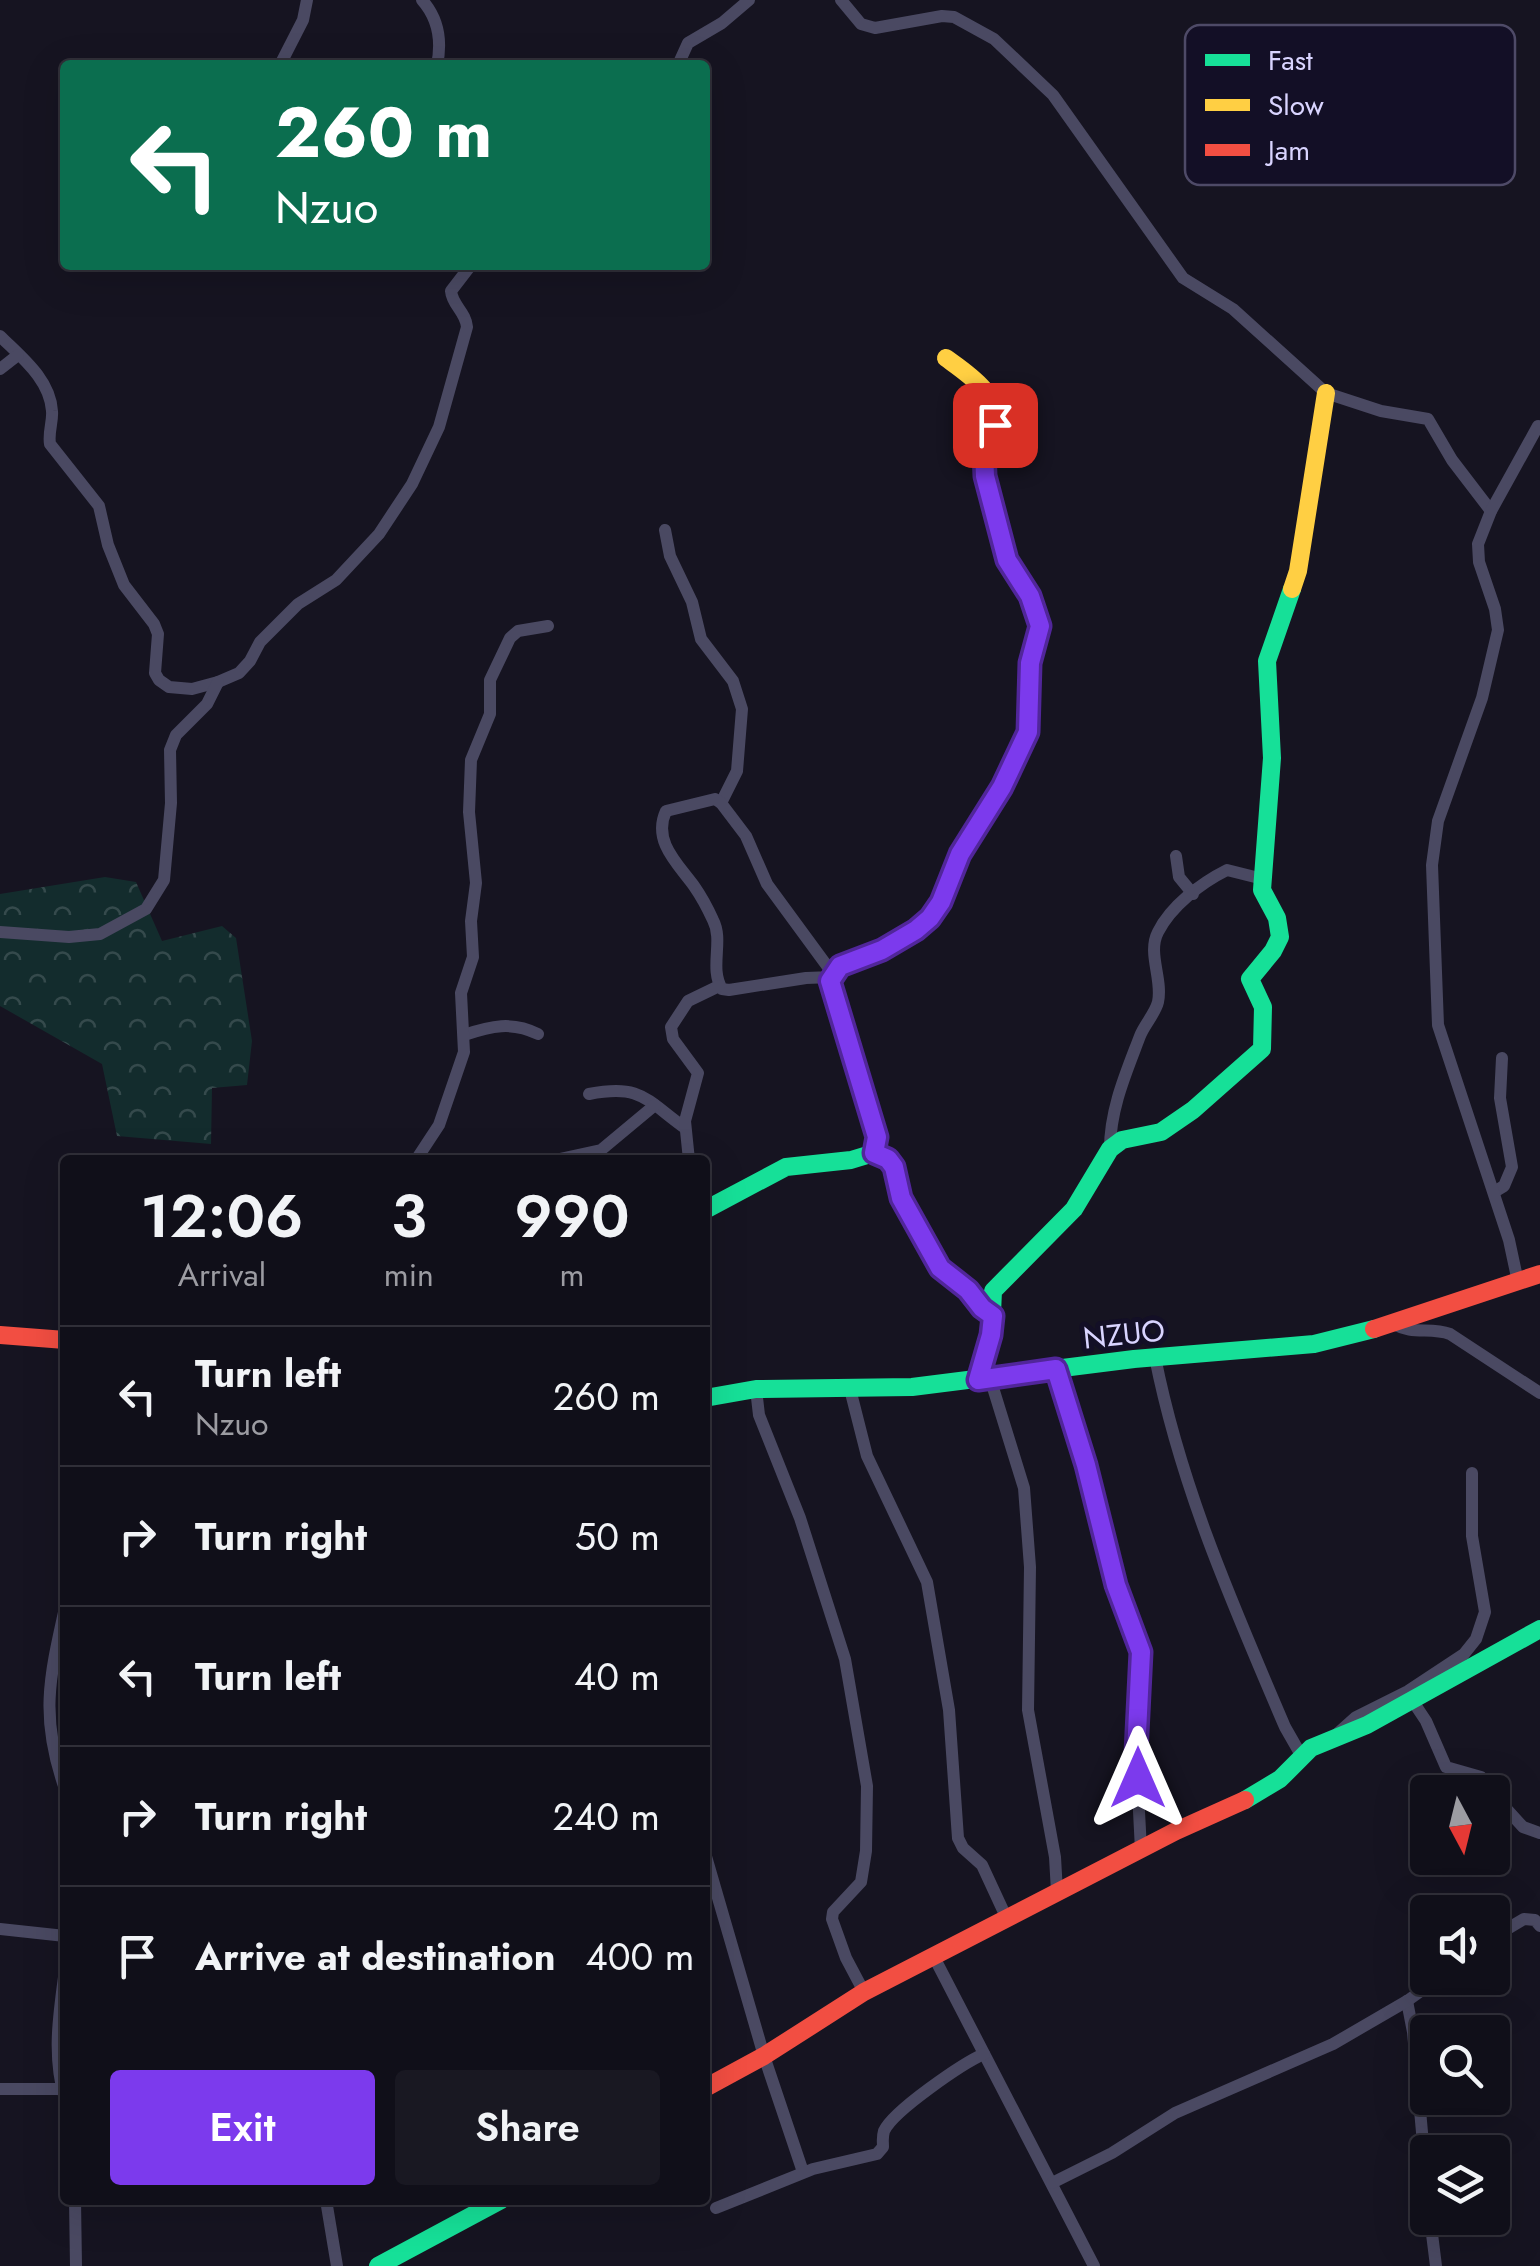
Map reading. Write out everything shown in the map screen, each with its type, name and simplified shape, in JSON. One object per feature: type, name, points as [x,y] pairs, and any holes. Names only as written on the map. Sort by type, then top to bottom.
[{"type":"street","points":[[283,60],[303,20],[306,0]]},
{"type":"street","points":[[680,60],[688,43],[722,23],[748,0]]},
{"type":"street","points":[[841,0],[861,24],[875,28],[954,17],[994,39],[1053,95],[1183,278],[1233,309],[1326,393],[1381,411],[1428,419],[1490,512]]},
{"type":"street","points":[[429,3],[438,35],[437,60]]},
{"type":"street","points":[[0,336],[40,377],[48,392],[52,413],[50,444],[99,506],[108,545],[124,585],[158,634],[155,672],[159,680],[169,687],[192,689],[239,672],[260,642],[298,604],[336,580],[380,534],[412,484],[439,427],[467,327],[466,316],[451,291],[467,270]]},
{"type":"street","points":[[0,369],[18,355]]},
{"type":"street","points":[[688,1155],[685,1128],[698,1073],[673,1039],[671,1027],[688,1001],[719,986],[730,990],[832,976],[840,966],[901,940],[930,918],[941,902],[960,854],[1002,787],[1028,732],[1030,663],[1040,626],[1030,596],[1007,560],[985,476],[982,461],[995,425],[994,404],[974,378],[946,358]]},
{"type":"street","points":[[1057,1892],[1055,1857],[1028,1710],[1030,1567],[1024,1488],[984,1379],[993,1291],[1074,1209],[1110,1149],[1122,1140],[1161,1132],[1194,1110],[1262,1049],[1264,1007],[1250,979],[1276,950],[1280,937],[1277,917],[1263,895],[1272,758],[1267,661],[1298,571],[1326,393]]},
{"type":"street","points":[[1518,1282],[1494,1192],[1438,1025],[1432,866],[1438,821],[1482,698],[1498,630],[1479,562],[1478,544],[1490,512],[1538,426]]},
{"type":"street","points":[[665,530],[670,556],[692,602],[701,639],[733,681],[742,708],[737,772],[720,803]]},
{"type":"street","points":[[419,1155],[439,1125],[462,1065],[460,993],[473,957],[471,921],[476,883],[469,812],[470,760],[490,714],[494,667],[510,638],[518,631],[548,626]]},
{"type":"street","points":[[0,932],[69,937],[100,934],[131,920],[146,908],[164,880],[171,803],[170,750],[176,735],[208,704],[218,682]]},
{"type":"street","points":[[719,986],[716,929],[698,890],[671,855],[661,826],[669,808],[715,799],[746,836],[767,884],[832,976],[877,1137],[874,1153]]},
{"type":"street","points":[[1176,856],[1179,877],[1192,894]]},
{"type":"street","points":[[1110,1149],[1110,1121],[1118,1096],[1140,1036],[1158,1002],[1155,939],[1173,911],[1227,870],[1263,879]]},
{"type":"street","points":[[464,1035],[506,1025],[522,1026],[538,1034]]},
{"type":"street","points":[[1494,1192],[1504,1186],[1512,1167],[1500,1098],[1502,1058]]},
{"type":"street","points":[[589,1094],[632,1090],[685,1128]]},
{"type":"street","points":[[578,1155],[601,1150],[654,1105]]},
{"type":"street","points":[[710,1207],[786,1167],[851,1160],[874,1153],[888,1159],[894,1167],[901,1198],[940,1268],[993,1316]]},
{"type":"street","name":"NZUO","points":[[710,1397],[756,1388],[912,1387],[1155,1357],[1314,1344],[1394,1324],[1540,1274]]},
{"type":"street","points":[[1394,1324],[1406,1331],[1439,1330],[1450,1334],[1540,1393]]},
{"type":"street","points":[[0,1335],[60,1340]]},
{"type":"street","points":[[1155,1357],[1166,1414],[1204,1534],[1285,1727],[1301,1755]]},
{"type":"street","points":[[1056,1369],[1086,1465],[1116,1585],[1141,1652],[1136,1753],[1140,1850]]},
{"type":"street","points":[[756,1388],[759,1415],[800,1518],[845,1659],[867,1786],[866,1851],[861,1882],[833,1912],[832,1919],[864,1992]]},
{"type":"street","points":[[850,1388],[867,1456],[927,1582],[950,1710],[958,1838],[982,1865],[1007,1920]]},
{"type":"street","points":[[1335,1736],[1356,1717],[1408,1691],[1464,1654],[1476,1640],[1484,1622],[1484,1600],[1472,1536],[1472,1472]]},
{"type":"street","points":[[60,1627],[48,1725],[60,1770]]},
{"type":"street","points":[[710,2085],[864,1992],[1257,1794],[1280,1779],[1301,1755],[1335,1736],[1367,1725],[1540,1629]]},
{"type":"street","points":[[1412,1700],[1446,1767],[1474,1775]]},
{"type":"street","points":[[1510,1813],[1522,1827],[1540,1833]]},
{"type":"street","points":[[710,1870],[764,2056],[803,2172]]},
{"type":"street","points":[[1510,1927],[1524,1919],[1535,1920],[1540,1926]]},
{"type":"street","points":[[0,1929],[60,1935]]},
{"type":"street","points":[[934,1957],[1094,2266]]},
{"type":"street","points":[[1052,2183],[1112,2154],[1175,2113],[1333,2044],[1415,1995]]},
{"type":"street","points":[[1407,2001],[1422,2135]]},
{"type":"street","points":[[60,2006],[60,2056]]},
{"type":"street","points":[[716,2208],[803,2172],[876,2154],[884,2147],[882,2138],[888,2125],[952,2070],[984,2054]]},
{"type":"street","points":[[0,2090],[60,2094]]},
{"type":"street","points":[[75,2205],[76,2266]]},
{"type":"street","points":[[327,2205],[337,2266]]},
{"type":"street","points":[[378,2266],[480,2205]]},
{"type":"street","points":[[1432,2235],[1436,2266]]},
{"type":"green space","points":[[105,877],[136,882],[162,941],[222,926],[236,938],[252,1041],[247,1085],[212,1088],[211,1144],[117,1136],[102,1064],[0,1006],[0,894]]},
{"type":"traffic: fast","points":[[710,1207],[786,1167],[851,1160],[874,1153],[877,1137],[830,981],[841,967],[882,950],[930,918],[941,902],[959,854],[1002,787],[1028,732],[1030,663],[1040,625],[1030,596],[1007,560],[986,479]]},
{"type":"traffic: fast","points":[[978,1380],[991,1335],[993,1291],[1074,1209],[1110,1149],[1122,1140],[1161,1132],[1193,1110],[1262,1049],[1263,1007],[1250,979],[1280,937],[1277,918],[1262,890],[1272,758],[1267,661],[1292,589]]},
{"type":"traffic: fast","points":[[710,1397],[756,1389],[912,1387],[1134,1359],[1314,1344],[1374,1329]]},
{"type":"traffic: fast","points":[[1245,1800],[1280,1779],[1311,1748],[1367,1725],[1540,1629]]},
{"type":"traffic: fast","points":[[378,2266],[492,2205]]},
{"type":"traffic: slow","points":[[946,358],[981,386],[993,404],[995,425],[985,457],[986,479]]},
{"type":"traffic: slow","points":[[1292,589],[1326,393]]},
{"type":"traffic: jam","points":[[1374,1329],[1540,1274]]},
{"type":"traffic: jam","points":[[0,1335],[60,1340]]},
{"type":"traffic: jam","points":[[710,2085],[864,1992],[1176,1831],[1245,1800]]},
{"type":"route","points":[[995,425],[982,461],[985,476],[1007,560],[1030,596],[1040,626],[1030,663],[1028,732],[1002,787],[960,854],[941,902],[930,918],[882,950],[840,966],[830,981],[877,1137],[874,1153],[888,1159],[894,1167],[901,1198],[940,1268],[993,1316],[978,1380],[1056,1369],[1098,1508],[1116,1585],[1141,1652],[1138,1778]]}]
